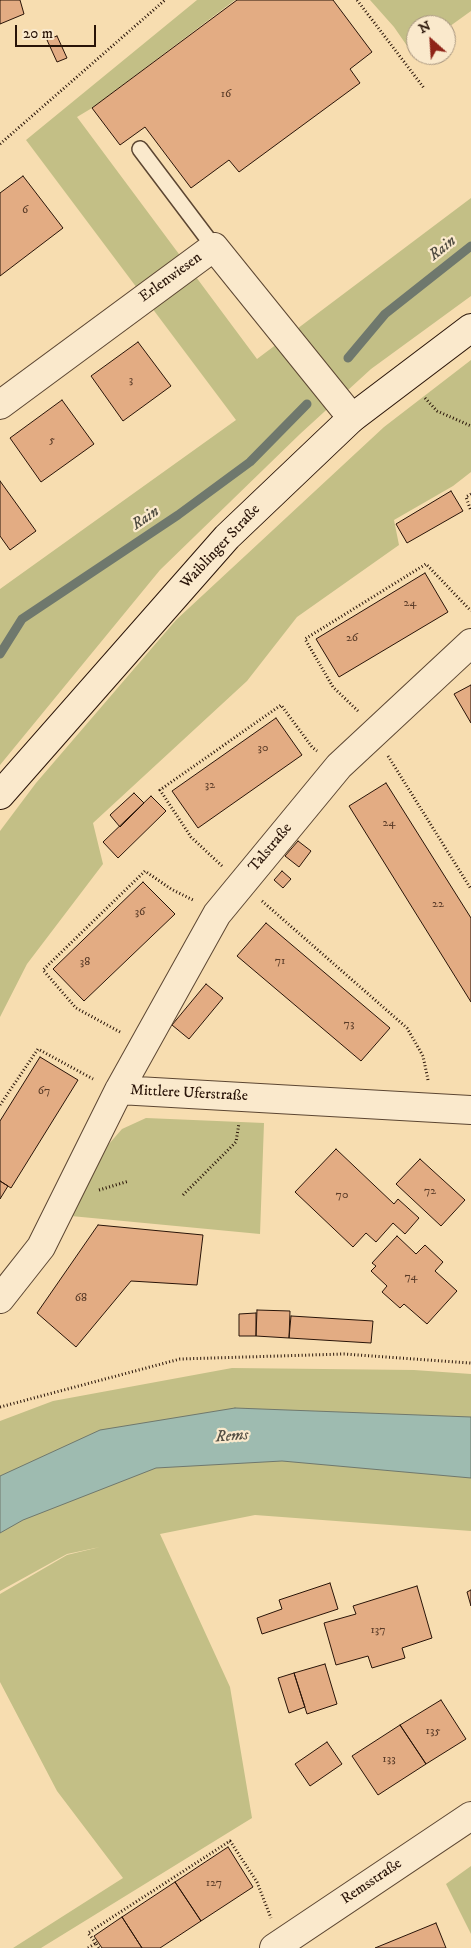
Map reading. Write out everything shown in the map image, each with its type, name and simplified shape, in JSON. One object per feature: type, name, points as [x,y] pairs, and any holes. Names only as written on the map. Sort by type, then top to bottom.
[{"type":"street","name":"Erlenwiesen","points":[[0,405],[214,247],[352,418]]},
{"type":"street","name":"Waiblinger Straße","points":[[0,795],[227,537],[352,418],[471,328]]},
{"type":"street","name":"Talstraße","points":[[119,1090],[217,914],[339,766],[471,643]]},
{"type":"street","name":"Mittlere Uferstraße","points":[[0,1299],[41,1247],[119,1090],[471,1110]]},
{"type":"street","name":"Remsstraße","points":[[288,1943],[471,1816]]},
{"type":"lane","points":[[140,149],[214,247]]},
{"type":"path","points":[[0,144],[165,0]]},
{"type":"path","points":[[357,0],[424,88]]},
{"type":"path","points":[[406,377],[437,411],[471,426]]},
{"type":"path","points":[[466,498],[471,489]]},
{"type":"path","points":[[466,498],[471,494]]},
{"type":"path","points":[[466,498],[471,511]]},
{"type":"path","points":[[471,611],[426,564],[306,638],[333,687],[361,714],[374,733],[471,889]]},
{"type":"path","points":[[339,766],[312,747],[281,704],[160,790],[191,837],[241,884],[407,1028],[423,1056],[430,1091],[428,1107]]},
{"type":"path","points":[[145,1043],[76,1008],[43,970],[145,871],[171,889],[217,914]]},
{"type":"path","points":[[0,1105],[38,1048],[83,1075],[119,1090]]},
{"type":"path","points":[[183,1196],[236,1142],[241,1097]]},
{"type":"path","points":[[0,1407],[180,1359],[344,1354],[471,1363]]},
{"type":"path","points":[[99,1948],[88,1933],[230,1841],[257,1882],[288,1943]]},
{"type":"path","points":[[88,1948],[96,1943]]},
{"type":"shaded area","points":[[197,0],[235,0],[92,108],[77,117],[257,359],[471,198],[471,296],[371,369],[300,434],[160,570],[0,765],[0,589],[236,420],[26,140]]},
{"type":"shaded area","points":[[370,0],[471,0],[471,11],[456,22],[456,15],[406,15],[406,44],[394,27]]},
{"type":"shaded area","points":[[471,360],[471,472],[453,486],[394,520],[399,545],[297,617],[247,681],[93,823],[103,864],[27,964],[0,1017],[0,831],[36,783],[176,620],[384,427]]},
{"type":"shaded area","points":[[146,1118],[264,1123],[260,1234],[71,1216],[108,1145],[122,1129]]},
{"type":"shaded area","points":[[232,1368],[414,1370],[471,1374],[471,1531],[255,1515],[160,1534],[230,1687],[252,1818],[41,1948],[13,1948],[123,1878],[57,1791],[0,1682],[0,1594],[67,1555],[100,1547],[67,1554],[0,1591],[0,1421],[53,1401]]},
{"type":"shaded area","points":[[471,1866],[471,1934],[446,1884]]},
{"type":"water","name":"Rems","points":[[235,1408],[471,1417],[471,1478],[282,1461],[156,1468],[23,1520],[0,1533],[0,1476],[100,1430]]},
{"type":"building","points":[[0,0],[20,0],[24,14],[0,24]]},
{"type":"building","points":[[237,0],[333,0],[372,52],[350,69],[360,83],[239,172],[229,160],[191,188],[145,127],[120,145],[92,108]]},
{"type":"building","points":[[57,36],[67,58],[57,62],[47,40]]},
{"type":"building","points":[[23,176],[63,228],[0,276],[0,193]]},
{"type":"building","points":[[138,342],[171,386],[123,421],[91,376]]},
{"type":"building","points":[[62,400],[94,444],[41,482],[10,438]]},
{"type":"building","points":[[0,481],[36,531],[10,550],[0,536]]},
{"type":"building","points":[[451,491],[463,511],[407,543],[396,524]]},
{"type":"building","points":[[425,573],[448,612],[339,677],[316,639]]},
{"type":"building","points":[[471,685],[471,723],[454,694]]},
{"type":"building","points":[[276,718],[302,755],[198,828],[172,791]]},
{"type":"building","points":[[386,783],[471,918],[471,1002],[349,806]]},
{"type":"building","points":[[134,793],[144,803],[120,827],[110,815]]},
{"type":"building","points":[[151,796],[166,811],[118,858],[103,842]]},
{"type":"building","points":[[298,841],[311,851],[299,867],[285,856]]},
{"type":"building","points":[[282,871],[291,879],[283,888],[274,880]]},
{"type":"building","points":[[143,882],[175,914],[84,1001],[53,969]]},
{"type":"building","points":[[266,923],[390,1028],[361,1061],[237,956]]},
{"type":"building","points":[[206,984],[223,998],[189,1039],[172,1025]]},
{"type":"building","points":[[40,1057],[78,1080],[11,1188],[0,1181],[0,1121]]},
{"type":"building","points":[[336,1149],[394,1204],[398,1199],[419,1218],[405,1234],[393,1223],[376,1242],[366,1233],[353,1247],[295,1192]]},
{"type":"building","points":[[420,1159],[465,1200],[441,1226],[396,1184]]},
{"type":"building","points":[[0,1181],[8,1186],[0,1199]]},
{"type":"building","points":[[98,1225],[203,1235],[197,1285],[131,1281],[76,1347],[37,1313]]},
{"type":"building","points":[[397,1236],[416,1254],[425,1245],[443,1262],[435,1271],[457,1291],[427,1324],[404,1304],[400,1308],[382,1292],[387,1286],[371,1271],[376,1266],[372,1263]]},
{"type":"building","points":[[257,1310],[290,1311],[289,1338],[256,1336]]},
{"type":"building","points":[[256,1313],[256,1336],[239,1336],[239,1314]]},
{"type":"building","points":[[291,1316],[373,1321],[371,1343],[289,1338]]},
{"type":"building","points":[[330,1583],[338,1609],[262,1634],[257,1618],[282,1609],[279,1600]]},
{"type":"building","points":[[417,1586],[432,1638],[402,1648],[405,1658],[372,1668],[368,1656],[336,1665],[324,1623],[356,1614],[353,1606]]},
{"type":"building","points":[[471,1590],[471,1606],[467,1592]]},
{"type":"building","points":[[325,1664],[337,1704],[307,1714],[294,1673]]},
{"type":"building","points":[[294,1673],[305,1707],[289,1713],[278,1678]]},
{"type":"building","points":[[441,1700],[466,1739],[426,1764],[400,1725]]},
{"type":"building","points":[[400,1725],[426,1764],[378,1795],[352,1756]]},
{"type":"building","points":[[327,1742],[342,1764],[310,1786],[295,1764]]},
{"type":"building","points":[[228,1847],[253,1887],[201,1921],[175,1882]]},
{"type":"building","points":[[175,1882],[201,1921],[160,1948],[142,1948],[122,1917]]},
{"type":"building","points":[[122,1917],[142,1948],[102,1948],[94,1936]]},
{"type":"building","points":[[436,1923],[446,1948],[375,1948]]},
{"type":"waterway","name":"Rain","points":[[348,358],[385,314],[471,246]]},
{"type":"waterway","name":"Rain","points":[[0,654],[22,619],[178,515],[250,462],[307,404]]}]
